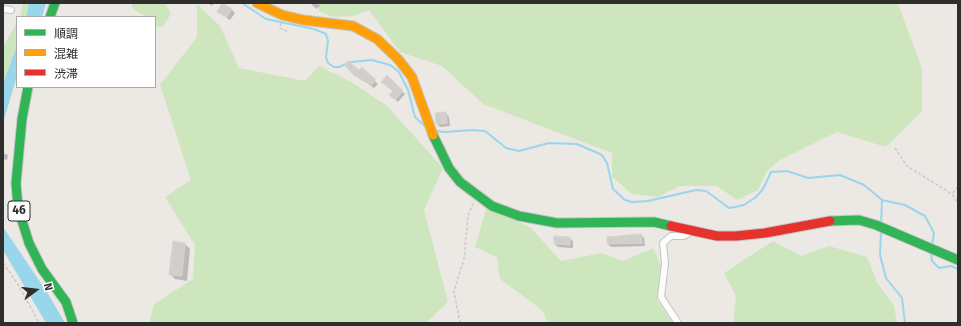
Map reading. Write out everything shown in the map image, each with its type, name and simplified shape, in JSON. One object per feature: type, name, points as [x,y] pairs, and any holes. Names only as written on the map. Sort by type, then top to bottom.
[{"type":"street","points":[[50,16],[55,3]]},
{"type":"street","points":[[257,3],[282,15],[303,20],[331,22],[353,26],[377,39],[398,59],[412,77],[434,138],[449,168],[460,182],[492,206],[520,216],[557,222],[654,222],[717,236],[765,233],[814,222],[859,220],[876,225],[958,260]]},
{"type":"street","points":[[3,9],[11,10]]},
{"type":"street","name":"46","points":[[28,88],[22,119],[16,183],[18,208],[29,243],[42,269],[66,302],[73,323]]},
{"type":"street","points":[[678,323],[661,297],[665,263],[663,243],[666,238],[671,236],[684,236],[694,230]]},
{"type":"path","points":[[280,28],[288,32]]},
{"type":"path","points":[[895,148],[906,166],[952,194],[958,203]]},
{"type":"path","points":[[952,194],[958,187]]},
{"type":"path","points":[[460,323],[454,291],[464,259],[468,216],[477,196]]},
{"type":"path","points":[[3,263],[19,286],[39,323]]},
{"type":"green space","points":[[23,3],[29,3],[26,16],[20,16]]},
{"type":"green space","points":[[131,3],[165,3],[171,14],[163,26],[156,28],[156,16],[144,16],[133,9]]},
{"type":"green space","points":[[320,3],[898,3],[922,69],[922,111],[886,147],[837,132],[780,160],[767,171],[758,190],[737,200],[717,186],[679,186],[658,197],[632,194],[612,177],[612,153],[483,104],[442,66],[400,52],[369,10],[354,16],[333,17],[318,11]]},
{"type":"green space","points":[[197,4],[220,26],[239,68],[305,81],[319,66],[353,83],[387,106],[443,168],[424,210],[448,302],[426,323],[149,323],[154,304],[193,279],[195,245],[165,197],[191,180],[160,85],[197,37]]},
{"type":"green space","points":[[16,24],[16,48],[3,84],[3,47]]},
{"type":"green space","points":[[487,206],[531,228],[561,261],[602,253],[623,261],[653,248],[661,265],[657,300],[673,323],[548,323],[542,310],[500,279],[497,257],[475,247]]},
{"type":"green space","points":[[773,241],[802,256],[829,246],[867,257],[877,282],[894,306],[897,323],[733,323],[736,296],[724,273]]},
{"type":"water","points":[[29,3],[46,3],[42,16],[26,16]]},
{"type":"water","points":[[16,48],[16,79],[3,123],[3,84]]},
{"type":"water","points":[[3,227],[47,292],[65,323],[46,323],[3,250]]},
{"type":"building","points":[[222,3],[232,9],[227,17],[217,12]]},
{"type":"building","points":[[348,61],[359,70],[362,67],[376,80],[371,85],[356,75],[355,77],[345,65]]},
{"type":"building","points":[[387,75],[403,91],[395,100],[389,95],[393,91],[381,82]]},
{"type":"building","points":[[446,112],[447,123],[436,124],[435,113]]},
{"type":"building","points":[[641,234],[642,243],[607,244],[607,237]]},
{"type":"building","points":[[554,236],[570,237],[570,245],[554,244]]},
{"type":"building","points":[[173,241],[185,243],[182,276],[169,275]]},
{"type":"waterway","points":[[242,3],[266,19],[314,29],[326,34],[328,41],[326,57],[328,63],[334,67],[339,67],[351,62],[372,60],[390,65],[399,72],[408,90],[415,117],[426,127]]},
{"type":"waterway","points":[[436,131],[485,131],[506,148],[519,151],[549,143],[577,144],[602,155],[607,163],[613,189],[625,200],[632,202],[648,201],[696,190],[706,191],[729,208],[744,205],[756,197],[763,189],[771,172],[787,171],[808,178],[840,175],[864,185],[882,200],[905,205],[925,216],[934,233],[932,246]]},
{"type":"waterway","points":[[881,225],[882,200]]},
{"type":"waterway","points":[[881,231],[880,255],[886,278],[902,298],[905,323]]},
{"type":"waterway","points":[[931,252],[932,261],[939,268],[951,266],[958,269]]},
{"type":"traffic: fast","points":[[50,16],[55,3]]},
{"type":"traffic: fast","points":[[28,88],[22,119],[16,183],[18,208],[29,243],[42,269],[66,302],[73,323]]},
{"type":"traffic: fast","points":[[433,135],[449,168],[460,182],[492,206],[519,216],[557,223],[654,222],[671,226]]},
{"type":"traffic: fast","points":[[830,221],[859,220],[876,225],[958,260]]},
{"type":"traffic: slow","points":[[257,3],[282,15],[303,20],[353,26],[377,39],[398,59],[412,77],[433,135]]},
{"type":"traffic: jam","points":[[671,226],[717,236],[736,236],[765,233],[830,221]]}]
